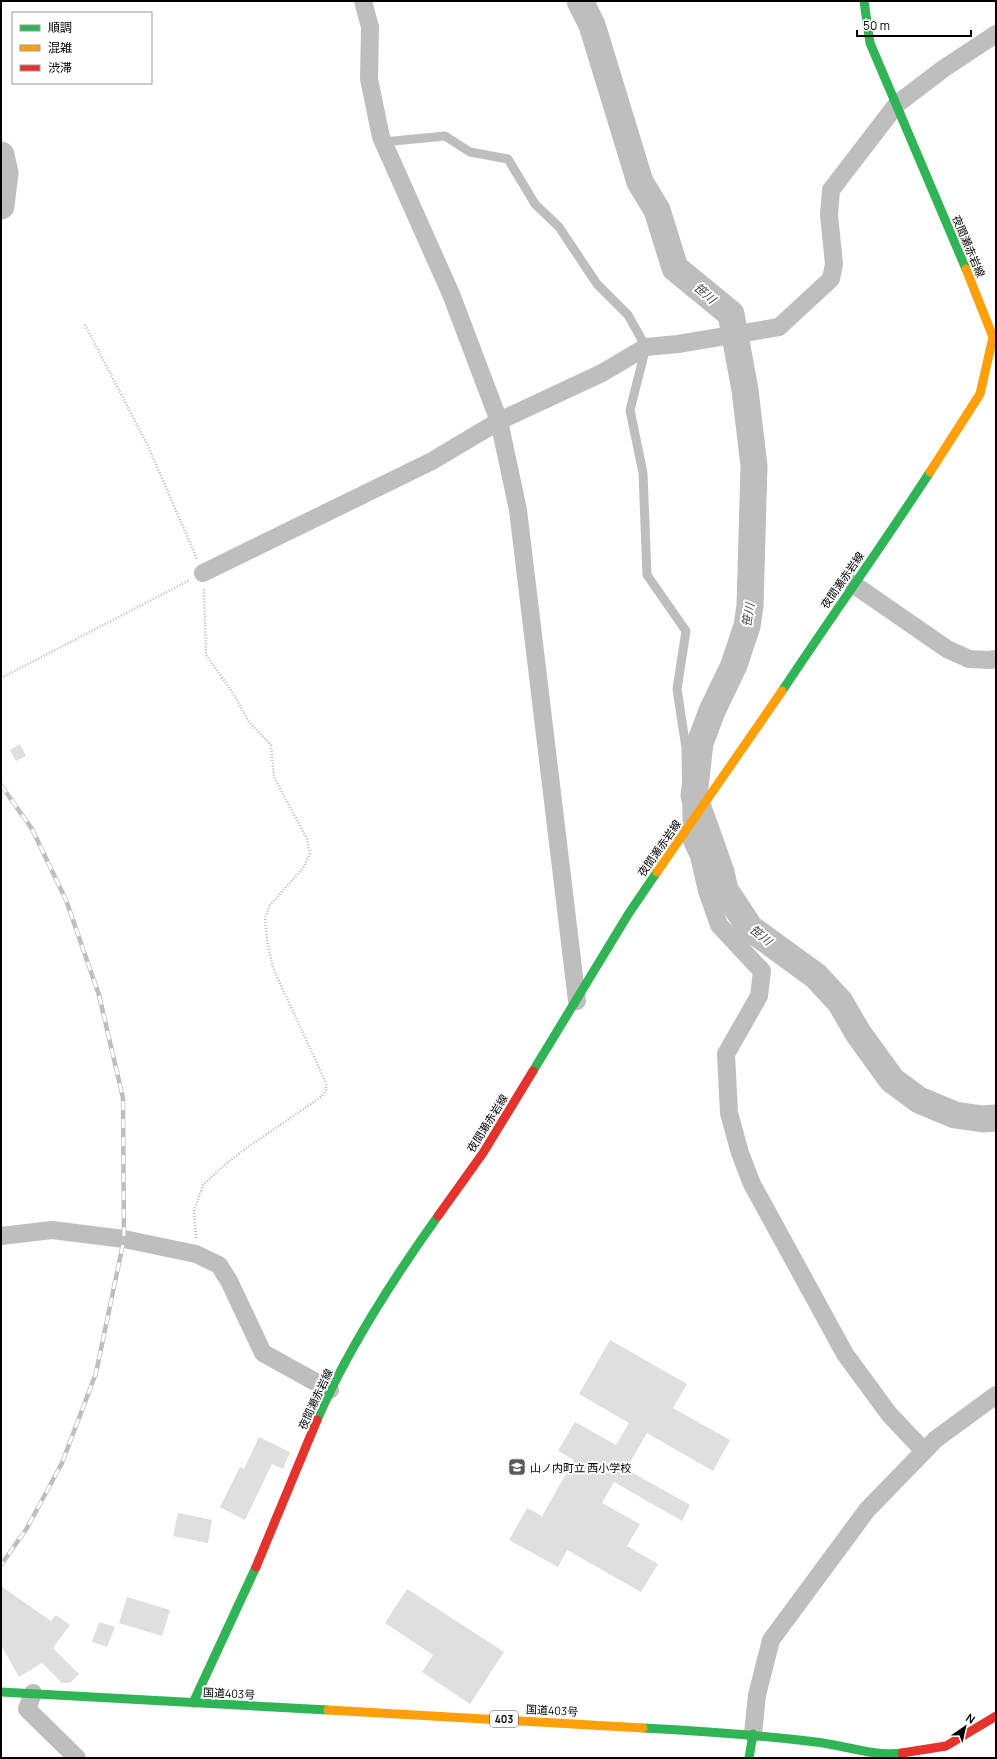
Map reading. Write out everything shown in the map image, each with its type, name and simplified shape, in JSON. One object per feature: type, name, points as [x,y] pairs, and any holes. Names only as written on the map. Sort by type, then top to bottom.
[{"type":"main road","name":"夜間瀬赤岩線","points":[[193,1703],[257,1565],[330,1390],[397,1274],[483,1153],[577,1001],[629,913],[853,584],[893,529],[980,394],[994,336],[870,43],[864,1]]},
{"type":"main road","name":"国道403号","points":[[1,1692],[753,1734],[827,1743],[887,1755],[946,1746],[994,1720]]},
{"type":"main road","points":[[749,1758],[753,1734]]},
{"type":"street","points":[[363,1],[370,27],[369,79],[383,142],[450,294],[499,421],[518,510],[577,1001]]},
{"type":"street","points":[[203,573],[432,461],[499,421],[602,373],[646,347],[678,344],[779,327],[831,279],[834,264],[829,215],[831,190],[896,104],[942,69],[996,34]]},
{"type":"street","points":[[853,584],[947,649],[969,659],[996,659]]},
{"type":"street","points":[[690,825],[707,891],[719,926],[762,971],[759,996],[726,1054],[729,1113],[744,1166],[752,1184],[845,1354],[889,1414],[923,1450]]},
{"type":"street","points":[[1,1236],[52,1230],[124,1239],[196,1254],[219,1265],[229,1281],[263,1353],[330,1390]]},
{"type":"street","points":[[753,1734],[757,1695],[771,1640],[867,1510],[923,1450],[996,1395]]},
{"type":"street","points":[[32,1693],[27,1709],[77,1758]]},
{"type":"lane","points":[[383,142],[445,136],[470,152],[508,159],[535,204],[559,227],[597,284],[628,315],[646,347],[630,410],[643,472],[647,575],[686,631],[677,689],[686,748],[690,825]]},
{"type":"path","points":[[86,325],[148,446],[203,573],[206,655],[233,693],[249,722],[271,746],[274,777],[307,839],[310,854],[302,868],[270,905],[265,918],[266,932],[273,968],[326,1083],[326,1090],[321,1097],[245,1149],[222,1167],[203,1185],[194,1211],[196,1254]]},
{"type":"path","points":[[1,678],[203,573]]},
{"type":"building","points":[[20,744],[26,756],[16,761],[10,750]]},
{"type":"building","points":[[610,1340],[687,1384],[673,1408],[730,1440],[713,1471],[647,1433],[626,1469],[690,1505],[682,1521],[614,1482],[602,1503],[640,1524],[627,1546],[658,1564],[641,1592],[567,1550],[558,1567],[509,1540],[527,1508],[542,1516],[574,1460],[558,1451],[575,1422],[616,1445],[629,1423],[579,1394]]},
{"type":"building","points":[[259,1437],[290,1452],[283,1469],[272,1464],[245,1520],[220,1507],[240,1467],[244,1469]]},
{"type":"building","points":[[178,1513],[212,1520],[208,1543],[173,1536]]},
{"type":"building","points":[[1,1586],[51,1621],[56,1615],[70,1625],[53,1648],[79,1674],[70,1683],[62,1683],[42,1663],[19,1677],[1,1645]]},
{"type":"building","points":[[407,1589],[504,1652],[470,1704],[422,1672],[433,1655],[385,1623]]},
{"type":"building","points":[[127,1597],[170,1610],[162,1636],[119,1623]]},
{"type":"building","points":[[99,1622],[115,1627],[107,1647],[92,1642]]},
{"type":"waterway","name":"笹川","points":[[580,1],[592,25],[640,182],[657,210],[675,268],[731,314],[745,390],[754,466],[750,606],[747,626],[734,665],[712,711],[700,743],[694,796],[721,872],[725,890],[750,928],[816,976],[840,1002],[858,1033],[892,1080],[919,1100],[955,1115],[983,1119],[996,1118]]},
{"type":"waterway","points":[[1,155],[5,173],[1,206]]},
{"type":"railway","points":[[1,785],[32,829],[66,900],[99,995],[123,1098],[124,1239],[96,1373],[62,1463],[27,1528],[1,1565]]},
{"type":"traffic: fast","points":[[864,1],[870,43],[966,269]]},
{"type":"traffic: fast","points":[[782,691],[930,472]]},
{"type":"traffic: fast","points":[[533,1071],[629,913],[657,872]]},
{"type":"traffic: fast","points":[[317,1420],[329,1393],[357,1340],[404,1264],[438,1216]]},
{"type":"traffic: fast","points":[[193,1703],[256,1567]]},
{"type":"traffic: fast","points":[[1,1692],[328,1710]]},
{"type":"traffic: fast","points":[[643,1728],[773,1737],[827,1743],[870,1752],[891,1754],[902,1753]]},
{"type":"traffic: fast","points":[[749,1758],[753,1734]]},
{"type":"traffic: slow","points":[[930,472],[980,394],[993,337],[966,269]]},
{"type":"traffic: slow","points":[[657,872],[782,691]]},
{"type":"traffic: slow","points":[[328,1710],[643,1728]]},
{"type":"traffic: jam","points":[[438,1216],[483,1153],[533,1071]]},
{"type":"traffic: jam","points":[[256,1567],[317,1420]]},
{"type":"traffic: jam","points":[[902,1753],[946,1746],[996,1716]]},
{"type":"place","name":"山ノ内町立 西小学校","points":[[517,1467]]}]
